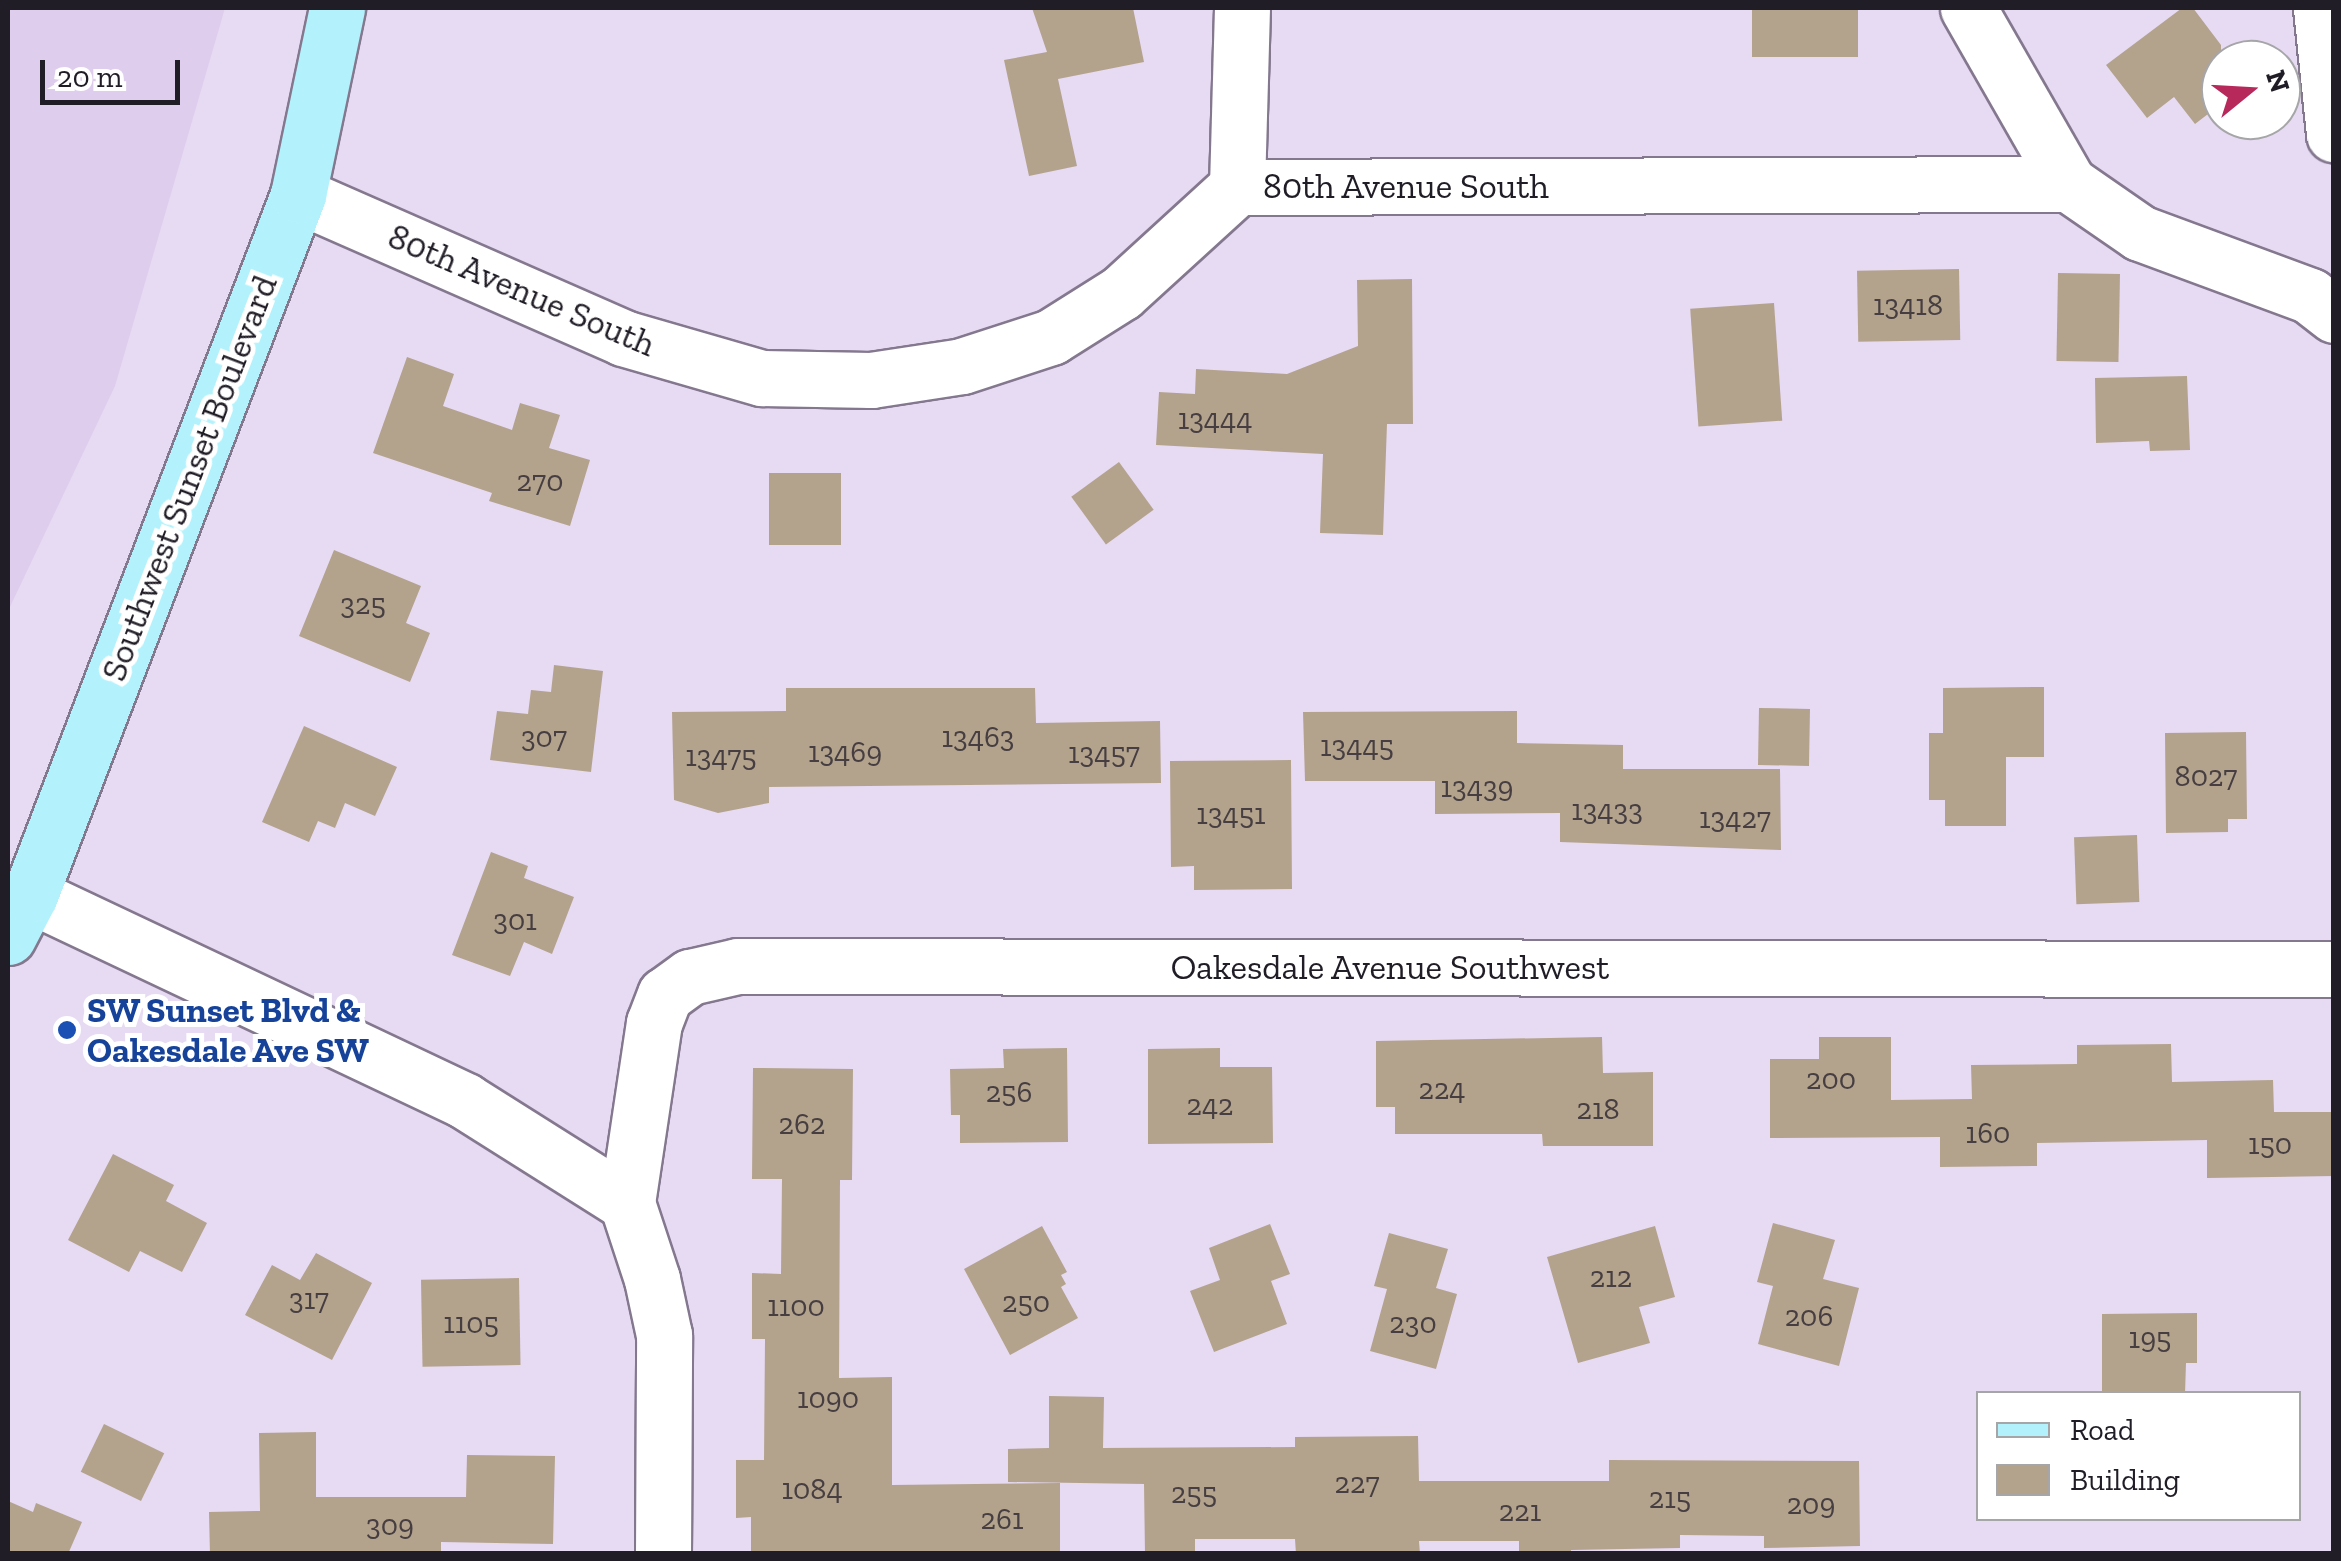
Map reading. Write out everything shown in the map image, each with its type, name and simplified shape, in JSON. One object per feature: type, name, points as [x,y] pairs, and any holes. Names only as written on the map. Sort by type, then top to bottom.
[{"type":"main road","name":"Southwest Sunset Boulevard","points":[[19,916],[298,195],[337,8]]},
{"type":"street","points":[[1237,187],[1242,8]]},
{"type":"street","points":[[1968,8],[2069,184],[2140,233],[2310,296],[2334,315]]},
{"type":"street","points":[[2321,8],[2334,134]]},
{"type":"street","name":"80th Avenue South","points":[[298,195],[623,338],[762,378],[870,380],[962,366],[1051,337],[1121,292],[1237,187],[2069,184]]},
{"type":"street","points":[[19,916],[466,1102],[627,1203],[652,1279],[664,1336],[662,1554]]},
{"type":"street","name":"Oakesdale Avenue Southwest","points":[[627,1203],[654,1024],[666,995],[690,977],[738,966],[2334,969]]},
{"type":"shaded area","points":[[8,8],[225,8],[115,386],[8,611]]},
{"type":"building","points":[[1032,8],[1133,8],[1144,62],[1058,79],[1077,166],[1029,176],[1004,60],[1047,52]]},
{"type":"building","points":[[1752,8],[1858,8],[1858,57],[1752,57]]},
{"type":"building","points":[[2182,8],[2193,8],[2217,40],[2201,40],[2201,119],[2195,124],[2174,97],[2147,118],[2106,65]]},
{"type":"building","points":[[1959,269],[1960,340],[1858,342],[1857,271]]},
{"type":"building","points":[[2058,273],[2120,274],[2118,362],[2056,361]]},
{"type":"building","points":[[1412,279],[1413,424],[1387,424],[1383,535],[1320,533],[1323,454],[1156,445],[1159,392],[1195,394],[1196,369],[1287,374],[1358,346],[1357,280]]},
{"type":"building","points":[[1774,303],[1782,421],[1698,427],[1690,309]]},
{"type":"building","points":[[407,357],[454,374],[443,406],[512,430],[520,403],[560,415],[549,448],[590,460],[570,526],[489,501],[492,493],[373,453]]},
{"type":"building","points":[[2187,376],[2190,450],[2150,451],[2149,441],[2096,443],[2095,378]]},
{"type":"building","points":[[1119,462],[1154,510],[1106,544],[1071,497]]},
{"type":"building","points":[[769,473],[841,473],[841,545],[769,545]]},
{"type":"building","points":[[334,550],[421,586],[406,623],[430,633],[410,682],[299,636]]},
{"type":"building","points":[[554,665],[603,671],[591,772],[490,760],[497,711],[528,714],[531,690],[551,692]]},
{"type":"building","points":[[2044,687],[2044,757],[2006,757],[2006,826],[1945,826],[1945,800],[1929,800],[1929,733],[1943,733],[1943,688]]},
{"type":"building","points":[[786,688],[1035,688],[1036,723],[1160,721],[1161,783],[769,787],[769,803],[718,813],[674,800],[672,712],[786,711]]},
{"type":"building","points":[[1759,708],[1810,709],[1809,766],[1758,765]]},
{"type":"building","points":[[1517,711],[1517,743],[1623,745],[1623,769],[1780,769],[1781,850],[1560,842],[1560,813],[1435,814],[1435,781],[1305,781],[1303,712]]},
{"type":"building","points":[[304,726],[397,767],[375,816],[345,803],[335,828],[318,821],[309,842],[262,822]]},
{"type":"building","points":[[2246,732],[2247,819],[2228,819],[2228,832],[2166,833],[2165,733]]},
{"type":"building","points":[[1291,760],[1292,889],[1194,890],[1194,866],[1171,867],[1170,761]]},
{"type":"building","points":[[2137,835],[2139,902],[2076,904],[2074,837]]},
{"type":"building","points":[[491,852],[528,866],[524,878],[574,897],[552,954],[524,942],[510,976],[452,955]]},
{"type":"building","points":[[1602,1037],[1603,1073],[1653,1072],[1653,1146],[1543,1146],[1542,1134],[1395,1134],[1395,1107],[1376,1107],[1376,1041]]},
{"type":"building","points":[[1819,1037],[1891,1037],[1891,1100],[1972,1099],[1971,1065],[2077,1064],[2077,1045],[2171,1044],[2172,1082],[2273,1080],[2274,1112],[2334,1112],[2334,1176],[2207,1178],[2207,1140],[2037,1143],[2037,1166],[1940,1167],[1940,1137],[1770,1138],[1770,1059],[1819,1059]]},
{"type":"building","points":[[1067,1048],[1068,1142],[960,1143],[960,1115],[951,1115],[950,1069],[1004,1068],[1003,1049]]},
{"type":"building","points":[[1220,1048],[1220,1067],[1272,1067],[1273,1143],[1148,1144],[1148,1049]]},
{"type":"building","points":[[753,1068],[853,1069],[852,1180],[840,1180],[839,1378],[892,1377],[892,1485],[1060,1483],[1060,1554],[751,1554],[751,1517],[736,1518],[736,1460],[764,1460],[765,1339],[752,1339],[752,1273],[781,1274],[782,1179],[752,1179]]},
{"type":"building","points":[[113,1154],[174,1185],[166,1201],[207,1223],[182,1272],[140,1251],[129,1272],[68,1240]]},
{"type":"building","points":[[1773,1223],[1835,1240],[1823,1279],[1859,1288],[1839,1366],[1758,1344],[1773,1286],[1757,1282]]},
{"type":"building","points":[[1270,1224],[1290,1274],[1271,1281],[1287,1324],[1214,1352],[1190,1291],[1220,1280],[1209,1248]]},
{"type":"building","points":[[1042,1226],[1067,1272],[1061,1275],[1066,1284],[1061,1287],[1078,1318],[1010,1355],[964,1269]]},
{"type":"building","points":[[1655,1226],[1675,1297],[1639,1307],[1650,1343],[1578,1363],[1547,1257]]},
{"type":"building","points":[[1389,1233],[1448,1249],[1436,1288],[1457,1294],[1436,1369],[1370,1351],[1387,1289],[1374,1286]]},
{"type":"building","points":[[316,1253],[372,1283],[332,1360],[245,1315],[272,1265],[300,1280]]},
{"type":"building","points":[[519,1278],[521,1365],[423,1367],[421,1280]]},
{"type":"building","points":[[2197,1313],[2197,1363],[2186,1363],[2185,1391],[2102,1391],[2102,1314]]},
{"type":"building","points":[[1049,1396],[1104,1397],[1103,1448],[1295,1447],[1295,1437],[1418,1436],[1419,1481],[1609,1481],[1609,1460],[1859,1461],[1860,1546],[1764,1548],[1764,1536],[1680,1535],[1680,1548],[1571,1550],[1571,1554],[1519,1554],[1519,1541],[1419,1541],[1420,1554],[1296,1554],[1295,1539],[1195,1539],[1195,1554],[1145,1554],[1144,1484],[1008,1482],[1008,1449],[1049,1448]]},
{"type":"building","points":[[104,1424],[164,1453],[141,1501],[81,1472]]},
{"type":"building","points":[[316,1432],[316,1497],[466,1497],[467,1455],[555,1456],[553,1544],[441,1542],[441,1554],[210,1554],[209,1512],[260,1511],[259,1433]]},
{"type":"building","points":[[8,1501],[33,1512],[36,1503],[82,1522],[68,1554],[8,1554]]},
{"type":"place","name":"SW Sunset Blvd & Oakesdale Ave SW","points":[[67,1030]]}]
